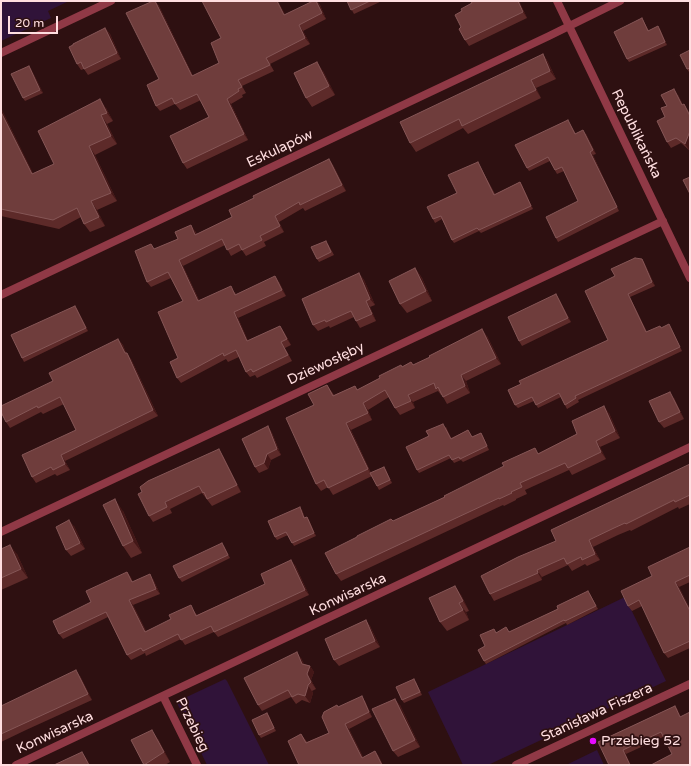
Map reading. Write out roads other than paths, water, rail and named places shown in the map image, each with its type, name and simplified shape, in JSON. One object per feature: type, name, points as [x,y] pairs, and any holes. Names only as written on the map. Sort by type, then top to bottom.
[{"type":"street","points":[[1,53],[111,1]]},
{"type":"street","name":"Republikańska","points":[[557,1],[690,278]]},
{"type":"street","name":"Eskulapów","points":[[1,295],[620,1]]},
{"type":"street","name":"Dziewosłęby","points":[[1,532],[663,221]]},
{"type":"street","name":"Konwisarska","points":[[16,765],[690,447]]},
{"type":"street","name":"Stanisława Fiszera","points":[[516,765],[690,684]]},
{"type":"street","name":"Przebieg","points":[[163,696],[197,765]]},
{"type":"place","name":"Przebieg 52","points":[[593,741]]}]
